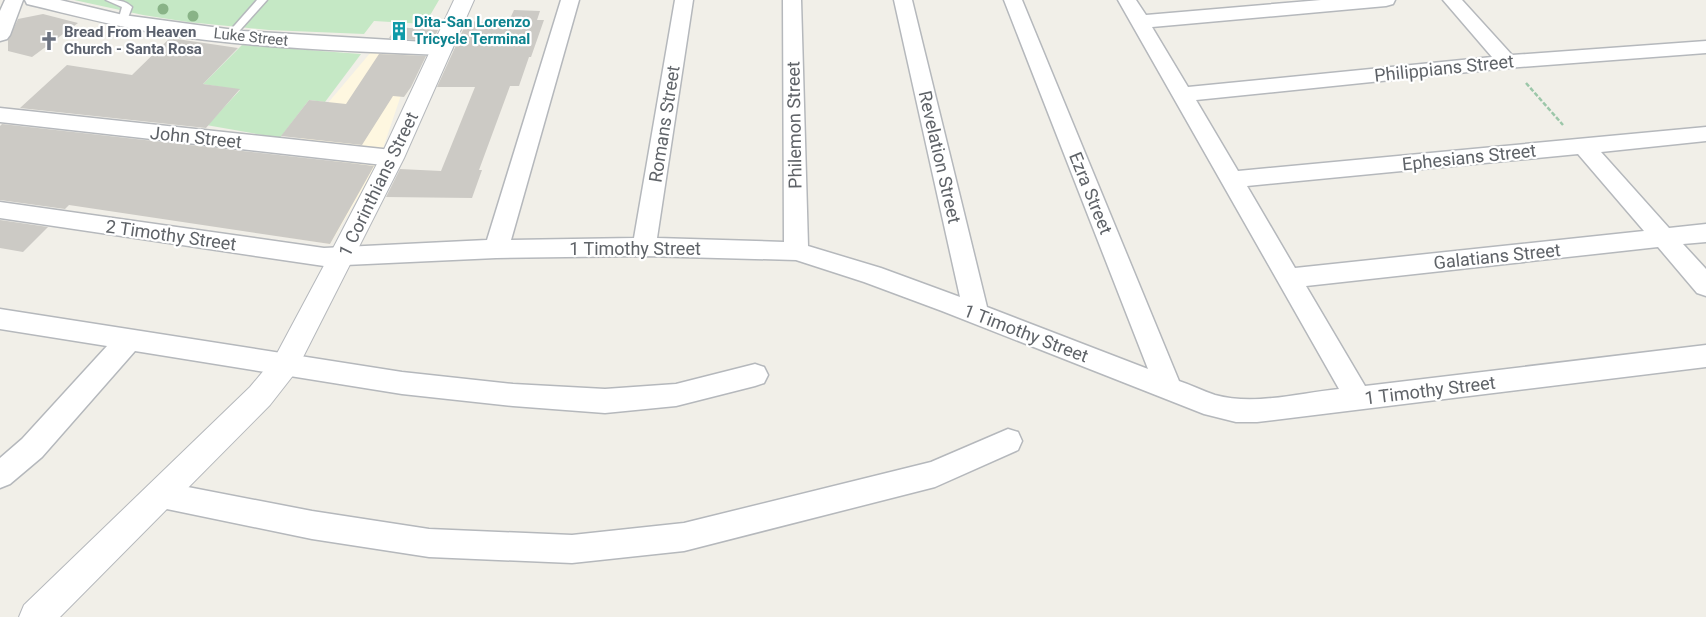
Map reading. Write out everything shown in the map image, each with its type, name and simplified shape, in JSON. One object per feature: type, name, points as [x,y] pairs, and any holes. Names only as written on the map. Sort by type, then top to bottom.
[{"type":"street","points":[[0,35],[14,0]]},
{"type":"street","name":"1 Corinthians Street","points":[[36,617],[162,495],[260,396],[285,365],[392,158],[464,0]]},
{"type":"street","points":[[496,249],[570,0]]},
{"type":"street","name":"Romans Street","points":[[644,247],[684,0]]},
{"type":"street","name":"Philemon Street","points":[[792,0],[796,251]]},
{"type":"street","name":"Revelation Street","points":[[903,0],[976,313]]},
{"type":"street","name":"Ezra Street","points":[[1013,0],[1168,387]]},
{"type":"street","points":[[1127,0],[1358,398]]},
{"type":"street","points":[[1139,22],[1386,0]]},
{"type":"street","points":[[1452,0],[1507,62]]},
{"type":"street","name":"Luke Street","points":[[45,1],[123,21],[230,36],[293,42],[442,49]]},
{"type":"street","name":"Philippians Street","points":[[1182,95],[1507,62],[1706,47]]},
{"type":"street","name":"John Street","points":[[0,115],[392,158]]},
{"type":"street","name":"Ephesians Street","points":[[1231,180],[1706,134]]},
{"type":"street","points":[[1582,146],[1706,286]]},
{"type":"street","name":"2 Timothy Street","points":[[0,210],[302,254],[342,256]]},
{"type":"street","name":"Galatians Street","points":[[1288,278],[1706,233]]},
{"type":"street","name":"1 Timothy Street","points":[[342,256],[496,249],[644,247],[796,251],[872,275],[976,313],[1214,406],[1236,410],[1257,410],[1706,356]]},
{"type":"street","points":[[0,320],[402,383],[494,393],[605,401],[676,395],[754,375]]},
{"type":"street","points":[[0,475],[32,448],[128,341]]},
{"type":"street","points":[[162,495],[312,525],[429,543],[572,549],[684,537],[935,474],[1008,441]]},
{"type":"lane","points":[[110,0],[123,3],[126,6],[123,21]]},
{"type":"lane","points":[[230,36],[262,0]]},
{"type":"path","points":[[1507,62],[1582,146]]},
{"type":"shaded area","points":[[371,52],[415,54],[377,166],[330,244],[279,236],[334,162],[299,137]]},
{"type":"green space","points":[[74,0],[439,0],[425,24],[374,21],[364,34],[269,30],[188,22],[143,15]]},
{"type":"green space","points":[[242,45],[361,54],[325,102],[309,100],[280,138],[189,122],[215,117],[240,90],[203,84]]},
{"type":"building","points":[[514,10],[540,11],[537,20],[544,20],[519,86],[510,86],[479,170],[482,170],[472,198],[386,197],[400,169],[441,171],[475,87],[437,87],[467,21],[508,23]]},
{"type":"building","points":[[43,14],[78,23],[32,57],[8,51],[8,40],[18,19]]},
{"type":"building","points":[[396,27],[438,30],[433,41],[389,38]]},
{"type":"building","points":[[170,38],[238,48],[203,84],[240,89],[206,128],[20,108],[67,65],[132,75]]},
{"type":"building","points":[[379,54],[426,56],[404,97],[393,96],[362,145],[281,136],[309,100],[346,104]]},
{"type":"building","points":[[2,124],[374,166],[330,244],[69,205],[65,209],[0,200],[0,126]]},
{"type":"building","points":[[0,220],[48,227],[23,252],[0,248]]},
{"type":"place","name":"Dita-San Lorenzo Tricycle Terminal","points":[[399,31]]},
{"type":"place","name":"Bread From Heaven Church - Santa Rosa","points":[[49,41]]}]
